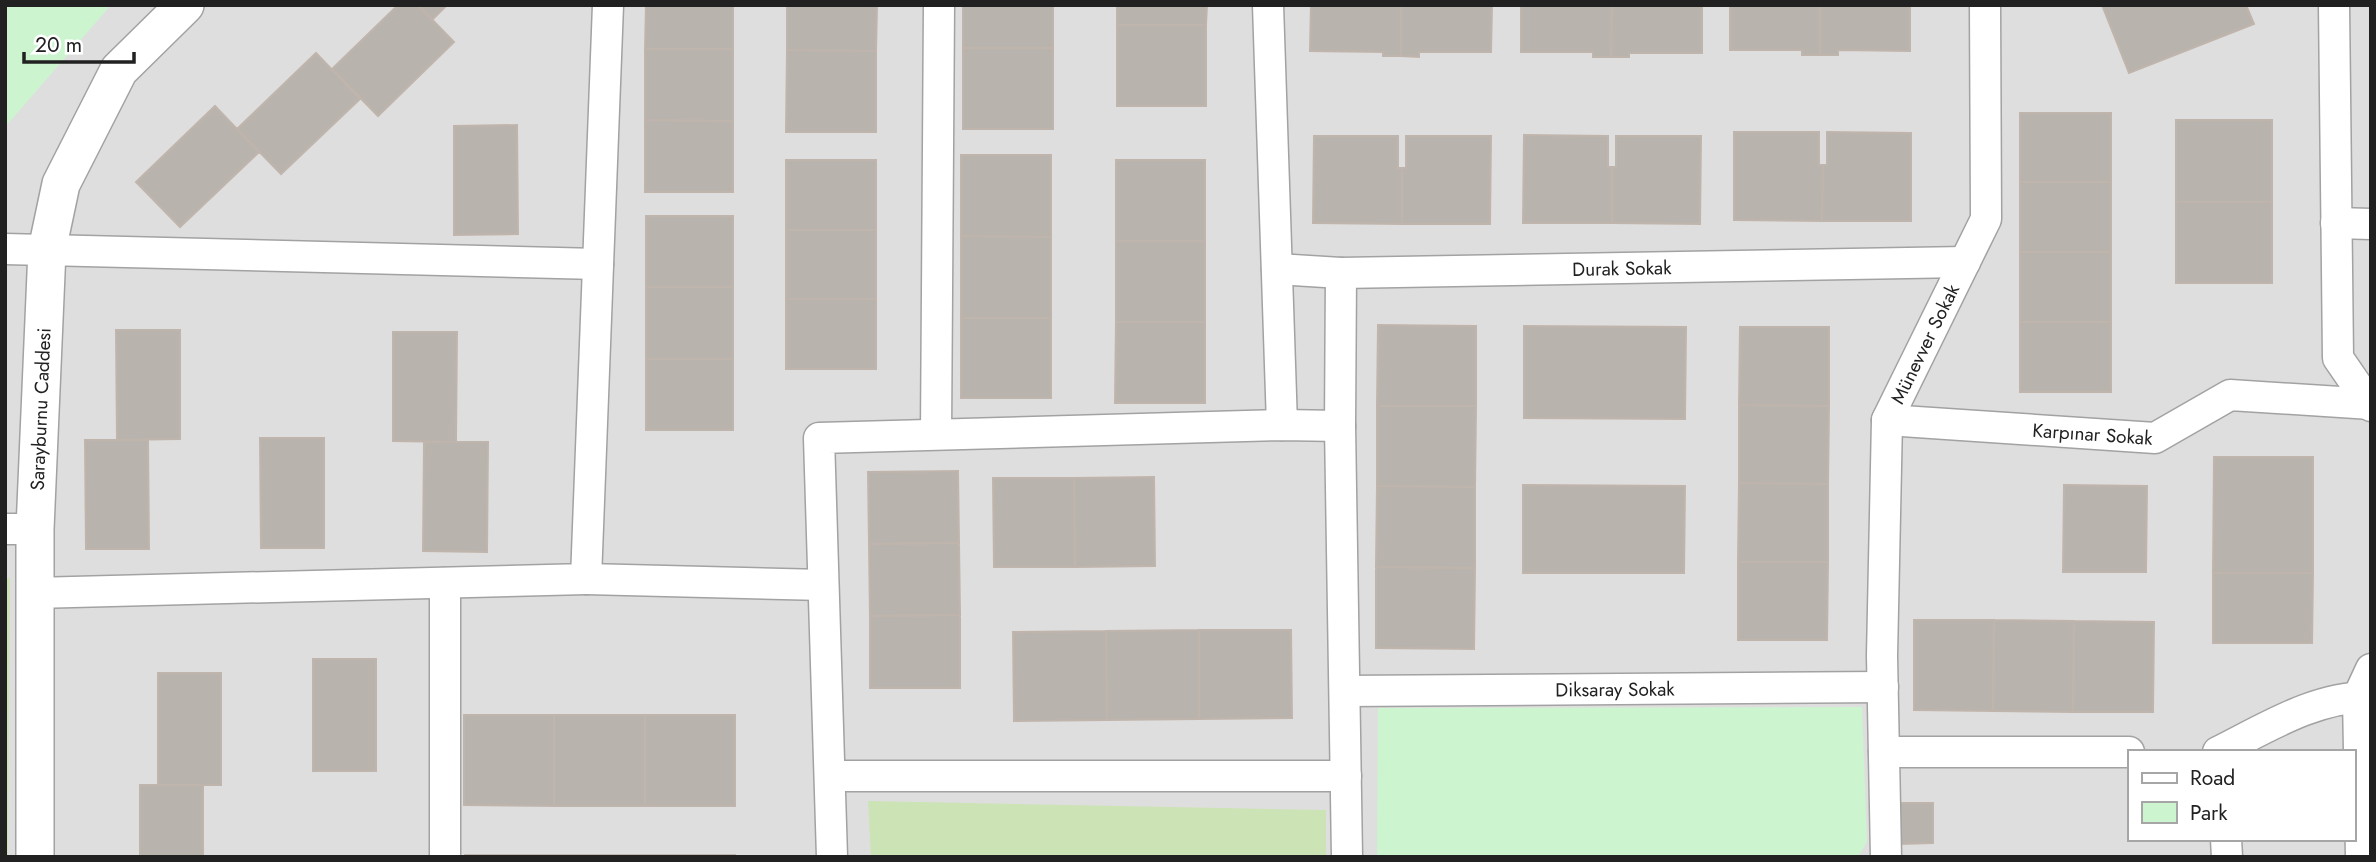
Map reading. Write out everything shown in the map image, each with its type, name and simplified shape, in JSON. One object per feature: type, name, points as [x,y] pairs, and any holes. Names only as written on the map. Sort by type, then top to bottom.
[{"type":"street","name":"Sarayburnu Caddesi","points":[[35,857],[34,593],[20,529],[47,250],[61,184],[119,70],[185,5]]},
{"type":"street","points":[[586,579],[608,5]]},
{"type":"street","points":[[936,434],[939,5]]},
{"type":"street","points":[[1268,5],[1282,425]]},
{"type":"street","name":"Münevver Sokak","points":[[1886,857],[1883,687],[1887,421],[1986,219],[1985,5]]},
{"type":"street","points":[[2334,5],[2338,358],[2370,405]]},
{"type":"street","points":[[2336,223],[2371,224]]},
{"type":"street","points":[[5,249],[598,264]]},
{"type":"street","name":"Durak Sokak","points":[[1277,269],[1341,273],[1965,262]]},
{"type":"street","points":[[1341,273],[1340,426],[1347,857]]},
{"type":"street","name":"Karpınar Sokak","points":[[1887,421],[2155,438],[2230,395],[2370,405]]},
{"type":"street","points":[[832,857],[819,438],[1282,425],[1340,426]]},
{"type":"street","points":[[34,593],[586,579],[823,584]]},
{"type":"street","points":[[445,583],[445,857]]},
{"type":"street","points":[[2361,857],[2364,697],[2371,669]]},
{"type":"street","name":"Diksaray Sokak","points":[[1345,691],[1883,687]]},
{"type":"street","points":[[2222,750],[2307,709],[2364,697]]},
{"type":"street","points":[[1884,752],[2128,752]]},
{"type":"street","points":[[831,776],[1346,776]]},
{"type":"shaded area","points":[[5,5],[2371,5],[2371,857],[5,857]]},
{"type":"green space","points":[[5,5],[111,5],[5,127]]},
{"type":"green space","points":[[10,578],[8,857],[5,857],[5,579]]},
{"type":"green space","points":[[1862,707],[1867,842],[1858,857],[1377,857],[1378,708]]},
{"type":"green space","points":[[868,801],[1326,810],[1326,857],[871,857]]},
{"type":"building","points":[[398,5],[418,5],[454,42],[378,116],[332,69]]},
{"type":"building","points":[[418,5],[447,5],[432,20]]},
{"type":"building","points":[[646,5],[733,5],[733,49],[645,49]]},
{"type":"building","points":[[787,5],[877,5],[876,51],[787,50]]},
{"type":"building","points":[[963,5],[1053,5],[1053,48],[963,48]]},
{"type":"building","points":[[1117,5],[1207,5],[1206,25],[1117,25]]},
{"type":"building","points":[[1311,5],[1401,5],[1401,56],[1383,56],[1383,52],[1310,51]]},
{"type":"building","points":[[1401,5],[1492,5],[1491,52],[1419,52],[1419,57],[1401,56]]},
{"type":"building","points":[[1521,5],[1612,5],[1611,57],[1593,57],[1593,52],[1521,52]]},
{"type":"building","points":[[1612,5],[1702,5],[1702,53],[1629,53],[1629,57],[1611,57]]},
{"type":"building","points":[[1730,5],[1820,5],[1820,55],[1802,55],[1802,50],[1730,50]]},
{"type":"building","points":[[1820,5],[1910,5],[1910,51],[1838,50],[1838,55],[1820,55]]},
{"type":"building","points":[[2102,5],[2246,5],[2254,24],[2129,73]]},
{"type":"building","points":[[1117,25],[1206,25],[1206,106],[1117,106]]},
{"type":"building","points":[[963,48],[1053,48],[1053,129],[963,129]]},
{"type":"building","points":[[645,49],[733,49],[733,121],[645,120]]},
{"type":"building","points":[[787,50],[876,51],[876,132],[786,132]]},
{"type":"building","points":[[316,53],[360,99],[281,174],[237,129]]},
{"type":"building","points":[[215,106],[259,152],[180,227],[136,182]]},
{"type":"building","points":[[2020,113],[2111,113],[2111,182],[2020,182]]},
{"type":"building","points":[[645,120],[733,121],[733,192],[645,192]]},
{"type":"building","points":[[2176,120],[2272,120],[2272,202],[2176,202]]},
{"type":"building","points":[[517,125],[518,234],[454,235],[454,126]]},
{"type":"building","points":[[1734,132],[1819,132],[1819,165],[1823,165],[1822,221],[1734,220]]},
{"type":"building","points":[[1827,132],[1911,133],[1911,221],[1822,221],[1823,165],[1827,165]]},
{"type":"building","points":[[1524,135],[1608,136],[1608,167],[1612,167],[1612,223],[1523,223]]},
{"type":"building","points":[[1314,136],[1398,136],[1398,168],[1402,168],[1402,224],[1313,223]]},
{"type":"building","points":[[1406,136],[1491,136],[1490,224],[1402,224],[1402,168],[1406,168]]},
{"type":"building","points":[[1616,136],[1701,136],[1700,224],[1612,223],[1612,167],[1616,167]]},
{"type":"building","points":[[961,155],[1051,155],[1051,237],[961,236]]},
{"type":"building","points":[[786,160],[876,160],[876,230],[786,230]]},
{"type":"building","points":[[1116,160],[1205,160],[1205,241],[1116,241]]},
{"type":"building","points":[[2020,182],[2111,182],[2111,252],[2020,252]]},
{"type":"building","points":[[2176,202],[2272,202],[2272,283],[2176,283]]},
{"type":"building","points":[[646,216],[733,216],[733,287],[646,287]]},
{"type":"building","points":[[786,230],[876,230],[876,299],[786,299]]},
{"type":"building","points":[[961,236],[1051,237],[1051,318],[961,318]]},
{"type":"building","points":[[1116,241],[1205,241],[1205,322],[1116,322]]},
{"type":"building","points":[[2020,252],[2111,252],[2111,322],[2020,322]]},
{"type":"building","points":[[646,287],[733,287],[733,359],[646,359]]},
{"type":"building","points":[[786,299],[876,299],[876,369],[786,369]]},
{"type":"building","points":[[961,318],[1051,318],[1051,398],[961,398]]},
{"type":"building","points":[[1116,322],[1205,322],[1205,403],[1115,403]]},
{"type":"building","points":[[2020,322],[2111,322],[2111,392],[2020,392]]},
{"type":"building","points":[[1378,325],[1476,326],[1476,406],[1377,406]]},
{"type":"building","points":[[1524,326],[1686,327],[1685,419],[1524,418]]},
{"type":"building","points":[[1740,327],[1829,327],[1829,406],[1739,405]]},
{"type":"building","points":[[116,330],[180,330],[180,439],[117,440]]},
{"type":"building","points":[[393,332],[457,332],[456,442],[393,441]]},
{"type":"building","points":[[646,359],[733,359],[733,430],[646,430]]},
{"type":"building","points":[[1739,405],[1829,406],[1828,484],[1739,483]]},
{"type":"building","points":[[1377,406],[1476,406],[1475,487],[1377,486]]},
{"type":"building","points":[[260,438],[324,438],[324,548],[261,548]]},
{"type":"building","points":[[85,440],[148,440],[149,549],[86,549]]},
{"type":"building","points":[[424,442],[488,442],[487,552],[423,551]]},
{"type":"building","points":[[2214,457],[2313,457],[2313,573],[2213,573]]},
{"type":"building","points":[[958,471],[959,543],[869,544],[868,472]]},
{"type":"building","points":[[1154,477],[1155,566],[1075,567],[1074,478]]},
{"type":"building","points":[[993,478],[1074,478],[1075,567],[994,567]]},
{"type":"building","points":[[1739,483],[1828,484],[1828,562],[1738,562]]},
{"type":"building","points":[[1523,485],[1685,486],[1684,573],[1523,573]]},
{"type":"building","points":[[2064,485],[2147,486],[2146,572],[2063,572]]},
{"type":"building","points":[[1377,486],[1475,487],[1475,568],[1376,567]]},
{"type":"building","points":[[959,543],[960,615],[870,616],[869,544]]},
{"type":"building","points":[[1738,562],[1828,562],[1827,640],[1738,640]]},
{"type":"building","points":[[1376,567],[1475,568],[1474,649],[1376,648]]},
{"type":"building","points":[[2213,573],[2313,573],[2312,643],[2213,643]]},
{"type":"building","points":[[960,615],[960,688],[870,688],[870,616]]},
{"type":"building","points":[[1914,620],[1994,620],[1993,711],[1914,710]]},
{"type":"building","points":[[1994,620],[2074,621],[2073,712],[1993,711]]},
{"type":"building","points":[[2074,621],[2154,622],[2153,712],[2073,712]]},
{"type":"building","points":[[1199,630],[1291,630],[1292,718],[1199,719]]},
{"type":"building","points":[[1199,630],[1199,719],[1107,720],[1106,631]]},
{"type":"building","points":[[1106,631],[1107,720],[1014,721],[1013,632]]},
{"type":"building","points":[[313,659],[376,659],[376,771],[313,771]]},
{"type":"building","points":[[158,673],[221,673],[221,785],[158,785]]},
{"type":"building","points":[[464,715],[554,715],[554,806],[464,805]]},
{"type":"building","points":[[554,715],[645,715],[645,806],[554,806]]},
{"type":"building","points":[[645,715],[735,715],[735,806],[645,806]]},
{"type":"building","points":[[140,785],[203,785],[203,857],[140,857]]},
{"type":"building","points":[[1900,803],[1933,803],[1933,843],[1900,844]]},
{"type":"building","points":[[554,855],[554,857],[464,857]]},
{"type":"building","points":[[645,855],[645,857],[554,857]]},
{"type":"building","points":[[735,855],[735,857],[645,857]]}]
